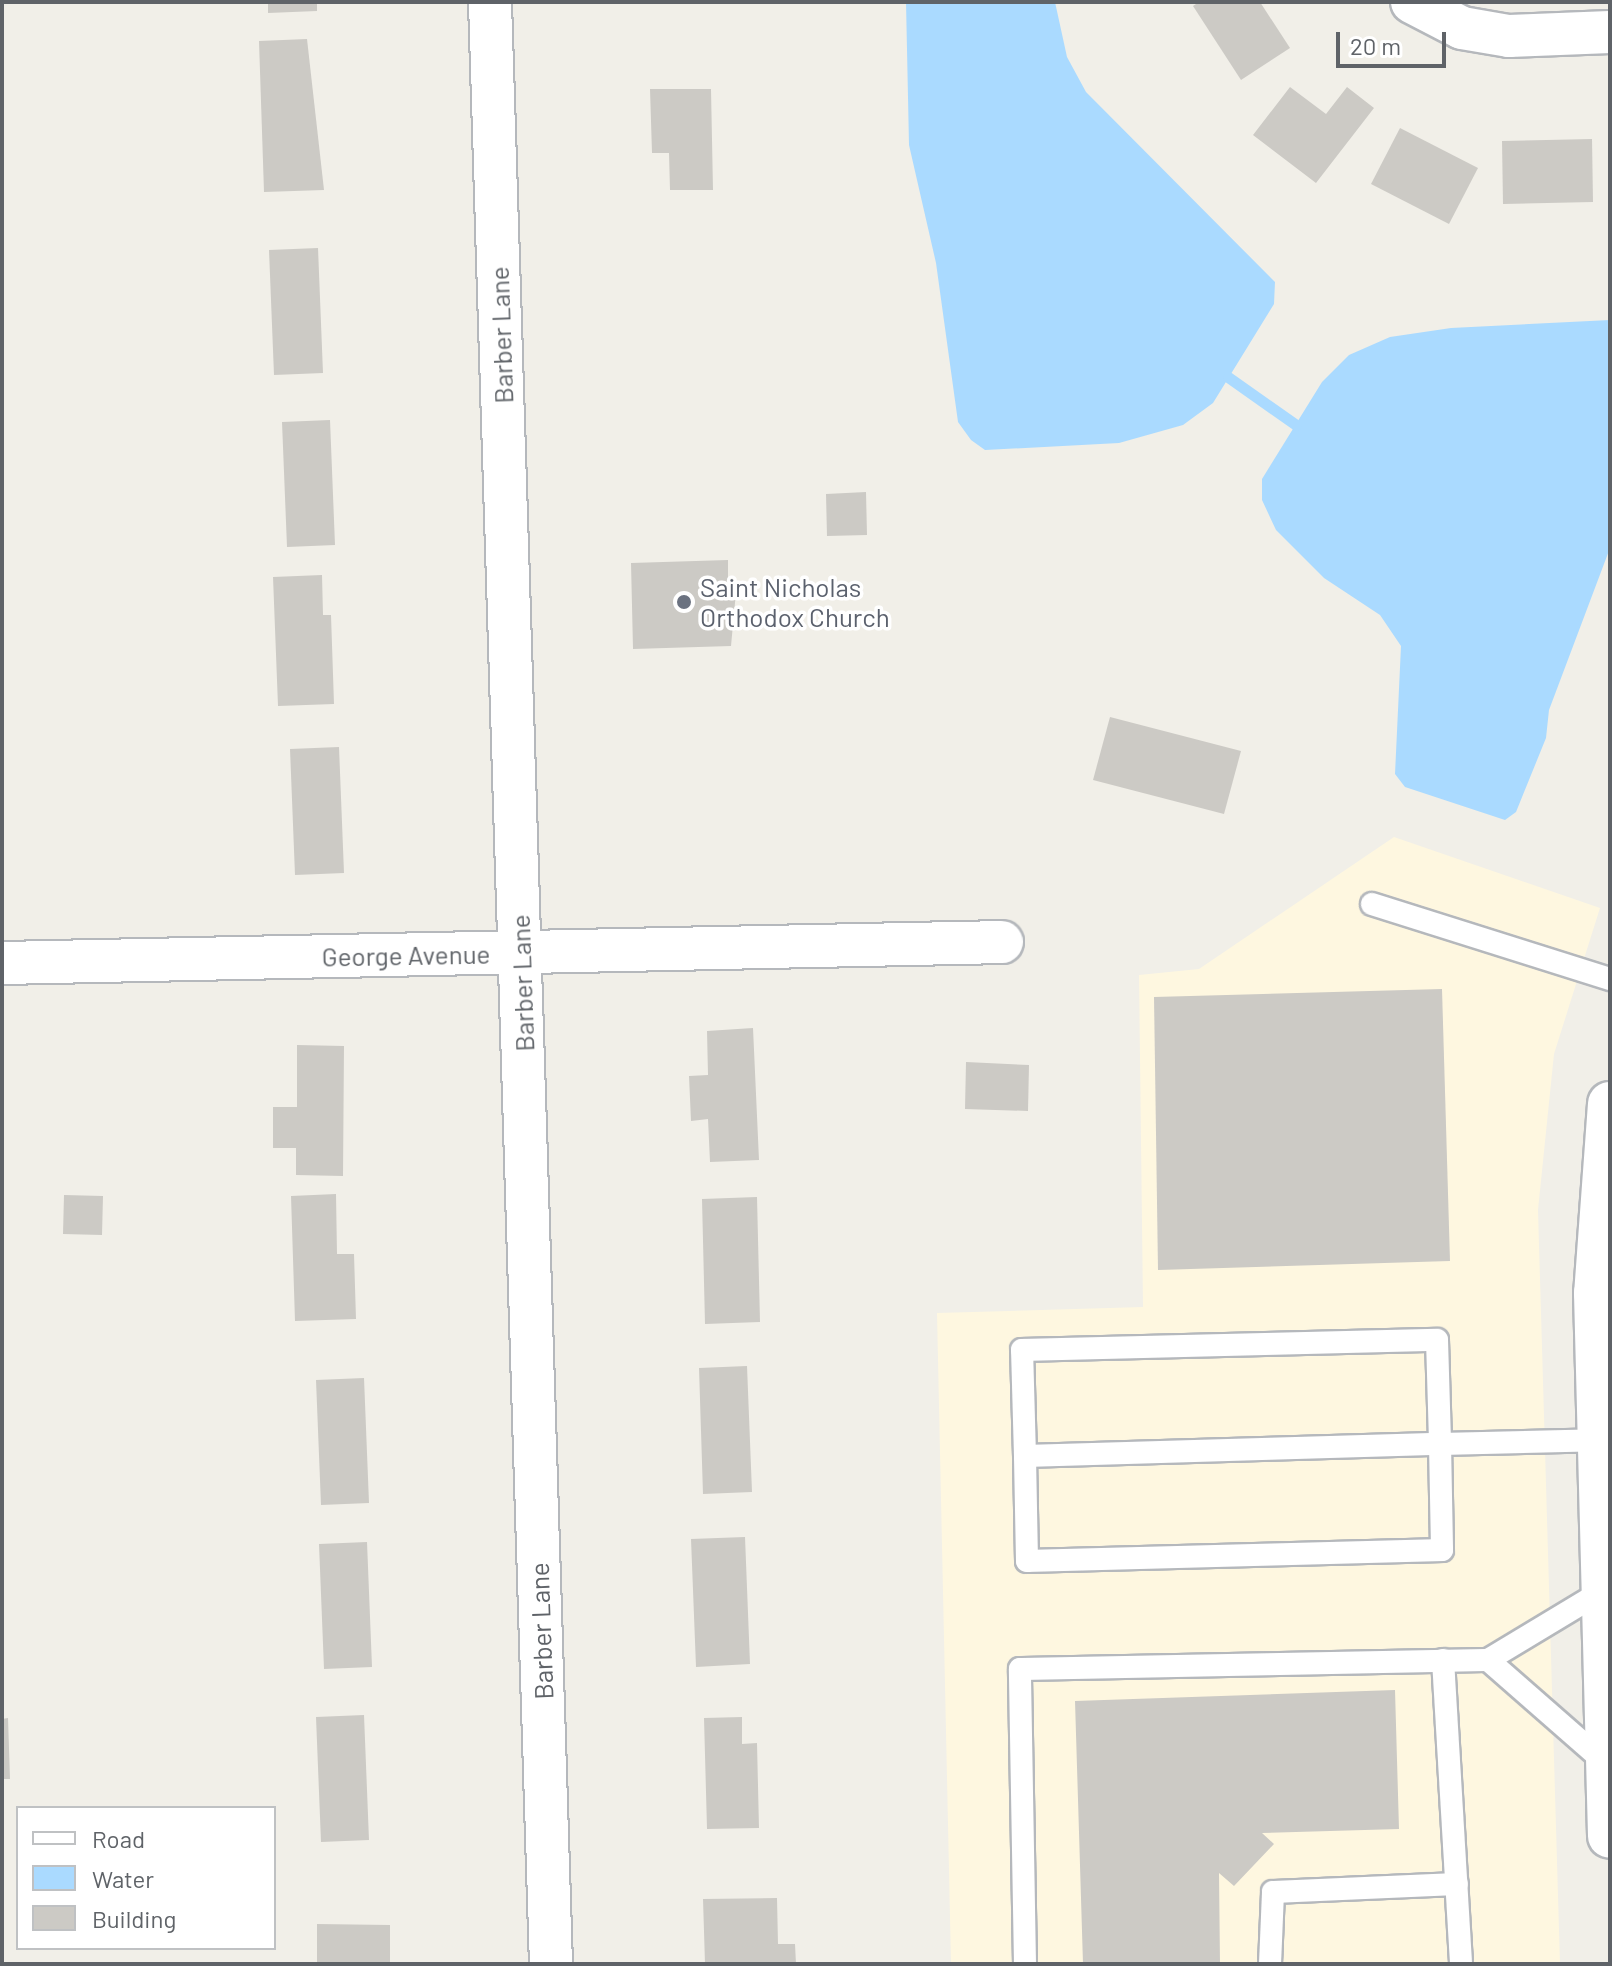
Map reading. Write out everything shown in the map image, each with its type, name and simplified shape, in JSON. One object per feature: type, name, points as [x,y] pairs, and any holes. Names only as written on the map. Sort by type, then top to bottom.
[{"type":"street","name":"Barber Lane","points":[[490,2],[551,1964]]},
{"type":"street","points":[[1412,2],[1462,28],[1509,36],[1610,32]]},
{"type":"street","name":"George Avenue","points":[[2,963],[1002,942]]},
{"type":"street","points":[[1610,1104],[1598,1220],[1605,1440],[1604,1590],[1610,1836]]},
{"type":"lane","points":[[1372,904],[1610,979]]},
{"type":"lane","points":[[1437,1340],[1442,1550],[1027,1561],[1025,1456],[1022,1350],[1437,1340]]},
{"type":"lane","points":[[1025,1456],[1605,1440]]},
{"type":"lane","points":[[1025,1964],[1020,1669],[1488,1660],[1604,1590]]},
{"type":"lane","points":[[1443,1660],[1461,1964]]},
{"type":"lane","points":[[1488,1660],[1608,1765]]},
{"type":"lane","points":[[1270,1964],[1273,1892],[1457,1884]]},
{"type":"shaded area","points":[[1394,837],[1600,908],[1554,1054],[1538,1210],[1560,1964],[951,1964],[937,1313],[1143,1307],[1139,975],[1199,969]]},
{"type":"water","points":[[906,2],[1055,2],[1067,57],[1086,92],[1275,282],[1274,304],[1213,403],[1183,425],[1119,443],[985,450],[971,440],[958,422],[936,263],[909,145]]},
{"type":"water","points":[[1610,320],[1610,548],[1549,710],[1546,738],[1516,812],[1505,820],[1405,787],[1395,774],[1401,646],[1380,615],[1324,578],[1276,530],[1262,500],[1262,479],[1322,382],[1349,355],[1390,337],[1451,328]]},
{"type":"building","points":[[268,2],[317,2],[317,11],[268,13]]},
{"type":"building","points":[[1199,2],[1260,2],[1290,48],[1241,80],[1193,6]]},
{"type":"building","points":[[307,39],[324,190],[264,192],[259,41]]},
{"type":"building","points":[[1290,87],[1326,114],[1347,87],[1374,108],[1316,183],[1253,135]]},
{"type":"building","points":[[650,89],[711,89],[713,190],[670,190],[669,153],[652,153]]},
{"type":"building","points":[[1400,128],[1478,168],[1449,224],[1371,184]]},
{"type":"building","points":[[1592,139],[1593,202],[1503,204],[1502,141]]},
{"type":"building","points":[[318,248],[323,373],[274,375],[269,250]]},
{"type":"building","points":[[330,420],[335,545],[287,547],[282,422]]},
{"type":"building","points":[[866,492],[867,535],[827,536],[826,494]]},
{"type":"building","name":"Saint Nicholas Orthodox Church","points":[[728,560],[728,586],[736,592],[731,646],[633,649],[631,563]]},
{"type":"building","points":[[322,575],[323,615],[331,615],[334,704],[278,706],[273,577]]},
{"type":"building","points":[[1110,717],[1241,751],[1224,814],[1093,780]]},
{"type":"building","points":[[339,747],[344,873],[295,875],[290,749]]},
{"type":"building","points":[[1442,989],[1450,1261],[1158,1270],[1154,997]]},
{"type":"building","points":[[753,1028],[759,1160],[710,1162],[708,1119],[691,1121],[689,1076],[708,1075],[707,1031]]},
{"type":"building","points":[[297,1045],[344,1046],[343,1176],[296,1175],[296,1148],[273,1148],[273,1107],[297,1107]]},
{"type":"building","points":[[966,1062],[1029,1065],[1028,1111],[965,1109]]},
{"type":"building","points":[[336,1194],[337,1254],[354,1254],[356,1319],[295,1321],[291,1196]]},
{"type":"building","points":[[64,1195],[103,1196],[102,1235],[63,1234]]},
{"type":"building","points":[[757,1197],[760,1322],[705,1324],[702,1199]]},
{"type":"building","points":[[747,1366],[752,1492],[703,1494],[699,1368]]},
{"type":"building","points":[[364,1378],[369,1503],[321,1505],[316,1380]]},
{"type":"building","points":[[745,1537],[750,1664],[696,1667],[691,1539]]},
{"type":"building","points":[[367,1542],[372,1667],[324,1669],[319,1544]]},
{"type":"building","points":[[1395,1690],[1399,1829],[1262,1833],[1274,1844],[1234,1886],[1219,1873],[1220,1964],[1083,1964],[1075,1701]]},
{"type":"building","points":[[364,1715],[369,1840],[321,1842],[316,1717]]},
{"type":"building","points":[[742,1717],[742,1744],[757,1743],[759,1828],[707,1829],[704,1718]]},
{"type":"building","points":[[8,1718],[10,1779],[2,1779],[2,1719]]},
{"type":"building","points":[[777,1898],[778,1944],[795,1944],[796,1964],[705,1964],[703,1899]]},
{"type":"building","points":[[317,1924],[390,1925],[390,1964],[317,1964]]},
{"type":"waterway","points":[[1228,377],[1296,425]]},
{"type":"place","name":"Saint Nicholas Orthodox Church","points":[[684,602]]}]
